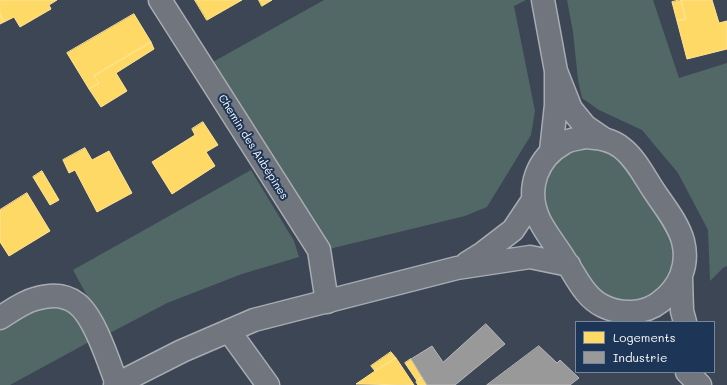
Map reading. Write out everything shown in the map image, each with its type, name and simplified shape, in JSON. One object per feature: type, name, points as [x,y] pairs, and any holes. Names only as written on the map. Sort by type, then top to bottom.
[{"type":"street","name":"Chemin des Aubépines","points":[[160,0],[319,250],[327,302]]},
{"type":"street","points":[[543,0],[556,71],[556,104],[551,151]]},
{"type":"street","points":[[556,71],[571,109],[585,126],[604,139],[621,147],[635,161],[675,223],[683,240],[685,259],[680,278],[670,294],[655,306],[626,317],[603,306],[588,295],[538,218],[533,200],[533,182],[540,165],[551,151],[566,142],[585,137],[604,139]]},
{"type":"street","points":[[457,268],[483,254],[514,230],[533,200]]},
{"type":"street","points":[[0,318],[33,299],[49,296],[65,297],[77,303],[88,315],[101,343],[116,385],[182,351],[254,320],[457,268],[530,256],[569,265]]},
{"type":"street","points":[[680,278],[682,311],[685,321]]},
{"type":"street","points":[[229,331],[268,385]]},
{"type":"street","points":[[688,373],[700,385]]},
{"type":"street","points":[[701,373],[706,385]]},
{"type":"green space","points":[[324,0],[526,0],[514,6],[535,111],[531,135],[487,207],[465,216],[325,250],[309,214],[211,63]]},
{"type":"green space","points":[[567,0],[653,0],[679,78],[727,63],[727,266],[710,281],[708,230],[678,173],[642,130],[599,110],[582,98],[578,80],[573,32]]},
{"type":"green space","points":[[586,146],[602,149],[617,156],[628,168],[671,233],[674,247],[673,265],[667,280],[656,293],[641,302],[621,302],[603,297],[589,286],[542,212],[542,178],[553,161],[568,150]]},
{"type":"green space","points":[[251,170],[294,241],[299,257],[242,274],[167,303],[108,334],[73,270]]},
{"type":"green space","points":[[45,306],[62,309],[73,316],[78,321],[89,342],[10,385],[0,385],[0,327]]},
{"type":"building: Logements","points":[[0,0],[57,0],[49,5],[51,9],[20,27],[14,17],[4,22],[0,14]]},
{"type":"building: Logements","points":[[195,0],[242,0],[207,20]]},
{"type":"building: Logements","points":[[259,0],[272,0],[262,6]]},
{"type":"building: Logements","points":[[681,0],[686,19],[677,21],[672,2]]},
{"type":"building: Logements","points":[[681,0],[712,0],[719,23],[727,21],[727,49],[687,59],[677,21],[686,19]]},
{"type":"building: Logements","points":[[0,14],[4,22],[0,24]]},
{"type":"building: Logements","points":[[134,14],[151,42],[94,76],[99,83],[89,89],[67,53]]},
{"type":"building: Logements","points":[[151,42],[154,49],[116,73],[127,91],[101,107],[89,89],[99,83],[94,76]]},
{"type":"building: Logements","points":[[203,122],[218,145],[206,152],[215,166],[172,194],[152,162],[195,135],[192,129]]},
{"type":"building: Logements","points":[[85,148],[92,160],[109,151],[132,193],[97,212],[75,170],[69,173],[63,160]]},
{"type":"building: Logements","points":[[42,171],[59,200],[50,205],[33,177]]},
{"type":"building: Logements","points":[[27,193],[50,231],[9,256],[0,242],[0,210]]},
{"type":"building: Logements","points":[[391,352],[396,358],[375,371],[371,366]]},
{"type":"building: Logements","points":[[396,358],[414,385],[356,384],[375,371]]},
{"type":"building: Logements","points":[[411,359],[423,377],[417,381],[405,363]]},
{"type":"building: Logements","points":[[423,377],[427,385],[418,385],[416,382]]},
{"type":"building: Industrie","points":[[486,324],[505,344],[455,385],[427,385],[411,359],[432,346],[443,362]]},
{"type":"building: Industrie","points":[[539,346],[557,363],[560,360],[579,378],[570,385],[487,385]]}]
